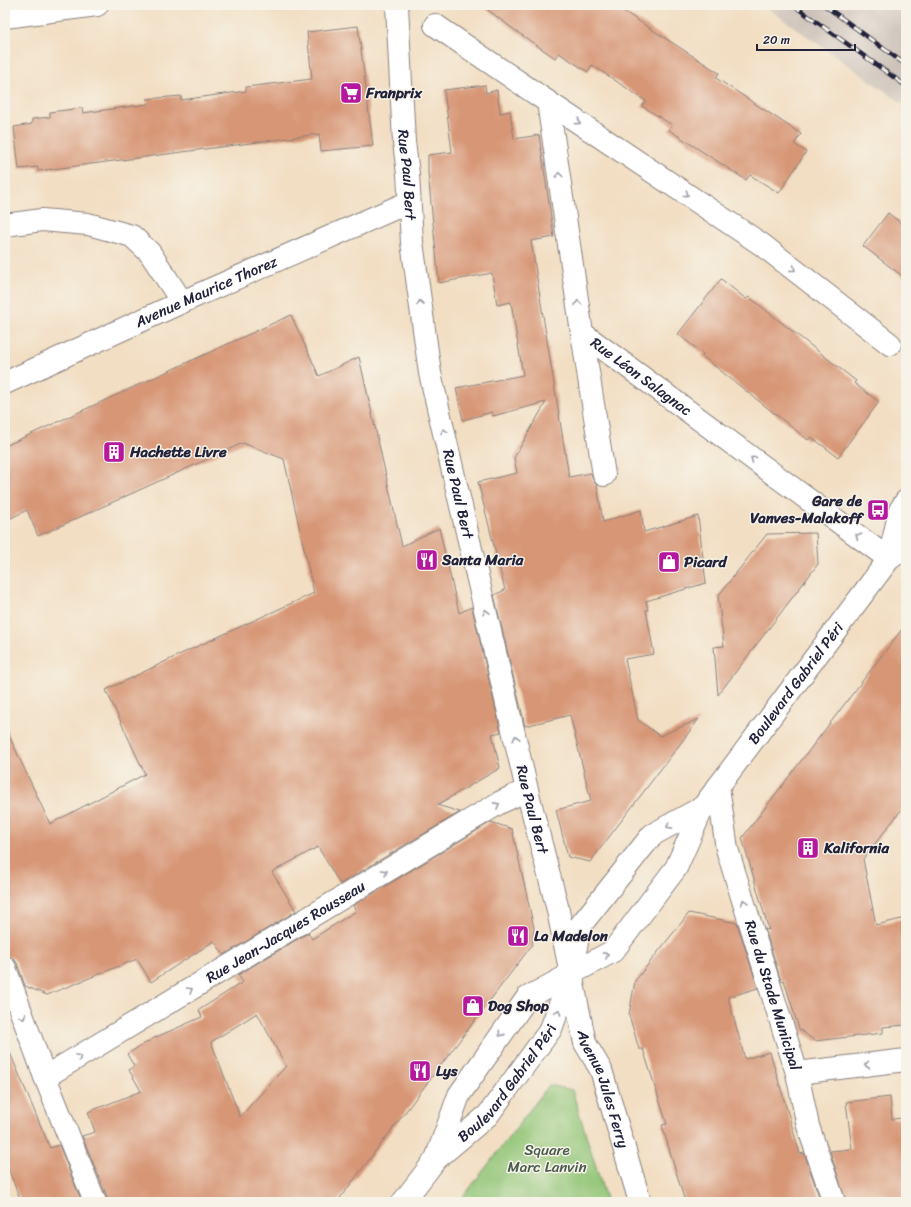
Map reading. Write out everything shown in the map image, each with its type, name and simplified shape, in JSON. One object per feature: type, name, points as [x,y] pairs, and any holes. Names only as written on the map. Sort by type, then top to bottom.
[{"type":"street","points":[[5,17],[97,5]]},
{"type":"street","name":"Rue Paul Bert","points":[[397,5],[412,242],[430,373],[572,974]]},
{"type":"street","points":[[435,24],[548,102],[761,244],[890,344]]},
{"type":"street","name":"Rue Léon Salagnac","points":[[548,102],[582,333],[889,559]]},
{"type":"street","name":"Avenue Maurice Thorez","points":[[5,383],[182,302],[409,202]]},
{"type":"street","points":[[5,225],[49,220],[88,224],[132,236],[150,253],[182,302]]},
{"type":"street","points":[[582,333],[604,475]]},
{"type":"street","name":"Boulevard Gabriel Péri","points":[[889,559],[900,510],[906,501]]},
{"type":"street","name":"Boulevard Gabriel Péri","points":[[436,1159],[459,1095],[527,998],[613,951],[676,868],[703,807],[889,559],[906,547]]},
{"type":"street","name":"Rue du Stade Municipal","points":[[718,787],[727,849],[797,1073],[808,1126],[834,1202]]},
{"type":"street","name":"Rue Jean-Jacques Rousseau","points":[[45,1077],[499,803],[528,790]]},
{"type":"street","name":"Boulevard Gabriel Péri","points":[[403,1202],[436,1159],[488,1116],[551,1029],[572,974],[580,926],[652,835],[703,807]]},
{"type":"street","points":[[5,968],[45,1077],[95,1202]]},
{"type":"street","name":"Avenue Jules Ferry","points":[[572,974],[585,1043],[601,1070],[640,1202]]},
{"type":"street","points":[[797,1073],[906,1060]]},
{"type":"shaded area","points":[[763,5],[906,5],[906,106]]},
{"type":"green space","name":"Square Marc Lanvin","points":[[549,1085],[572,1090],[607,1202],[470,1202],[463,1197]]},
{"type":"building","points":[[481,5],[614,5],[719,73],[716,78],[801,134],[794,144],[806,152],[779,193],[750,175],[746,180],[669,130],[672,125],[642,106],[646,101],[592,65],[588,72],[559,53],[555,58]]},
{"type":"building","points":[[358,26],[373,146],[321,151],[319,134],[38,171],[38,167],[19,169],[14,127],[32,124],[32,119],[50,117],[50,112],[82,108],[83,113],[148,104],[147,99],[181,96],[181,100],[246,91],[246,87],[312,79],[307,32]]},
{"type":"building","points":[[485,85],[486,93],[497,90],[500,113],[510,111],[514,139],[539,135],[554,237],[531,241],[569,477],[591,473],[594,482],[597,485],[603,522],[641,510],[644,532],[698,516],[706,583],[646,601],[648,610],[646,610],[654,654],[625,659],[638,720],[660,736],[699,719],[590,862],[568,857],[556,810],[591,801],[570,715],[525,726],[494,595],[505,590],[478,482],[517,473],[514,458],[546,402],[493,416],[492,412],[463,420],[456,388],[523,375],[511,302],[497,305],[492,273],[439,283],[428,173],[428,155],[452,152],[444,90]]},
{"type":"building","points":[[888,213],[906,227],[906,279],[863,246]]},
{"type":"building","points":[[721,279],[746,299],[749,297],[856,381],[854,383],[879,402],[838,457],[811,437],[808,440],[702,356],[703,354],[678,334]]},
{"type":"building","points":[[291,315],[319,376],[359,357],[402,546],[439,528],[459,613],[472,607],[501,732],[492,734],[500,768],[437,805],[460,812],[340,884],[318,847],[272,872],[296,911],[224,955],[214,941],[151,982],[137,959],[47,995],[25,986],[17,963],[13,958],[5,956],[5,727],[50,824],[145,774],[106,690],[314,593],[284,459],[243,443],[38,536],[27,510],[5,521],[5,446]]},
{"type":"building","points":[[816,533],[818,564],[718,695],[714,647],[724,646],[718,596],[767,534]]},
{"type":"building","name":"Kalifornia","points":[[906,624],[906,804],[863,859],[876,925],[906,918],[906,1025],[883,1027],[883,1033],[815,1041],[799,1029],[784,980],[781,981],[765,929],[769,930],[742,838]]},
{"type":"building","points":[[491,822],[512,829],[534,928],[532,945],[337,1202],[107,1202],[107,1197],[82,1136],[95,1132],[88,1112],[141,1091],[129,1070],[134,1066],[127,1054],[154,1038],[202,1017],[199,1010],[243,982],[238,975],[308,933],[312,939],[356,911],[353,906]],"holes":[[[257,1013],[286,1066],[240,1117],[211,1042]]]},
{"type":"building","points":[[689,913],[737,923],[758,988],[728,997],[745,1059],[770,1052],[800,1154],[804,1153],[821,1202],[685,1202],[662,1125],[667,1124],[643,1049],[639,1049],[629,1015],[635,981]]},
{"type":"building","points":[[5,1041],[50,1148],[59,1145],[82,1202],[21,1202],[5,1160]]},
{"type":"building","points":[[890,1097],[892,1119],[903,1118],[906,1146],[906,1202],[846,1202],[830,1151],[852,1149],[846,1102]]},
{"type":"railway","points":[[793,5],[906,86]]},
{"type":"railway","points":[[824,5],[906,65]]},
{"type":"place","name":"Franprix","points":[[351,93]]},
{"type":"place","name":"Hachette Livre","points":[[114,452]]},
{"type":"place","name":"Gare de Vanves-Malakoff","points":[[878,510]]},
{"type":"place","name":"Santa Maria","points":[[427,560]]},
{"type":"place","name":"Picard","points":[[669,562]]},
{"type":"place","name":"Kalifornia","points":[[808,848]]},
{"type":"place","name":"La Madelon","points":[[518,936]]},
{"type":"place","name":"Dog Shop","points":[[473,1006]]},
{"type":"place","name":"Lys","points":[[420,1071]]}]
